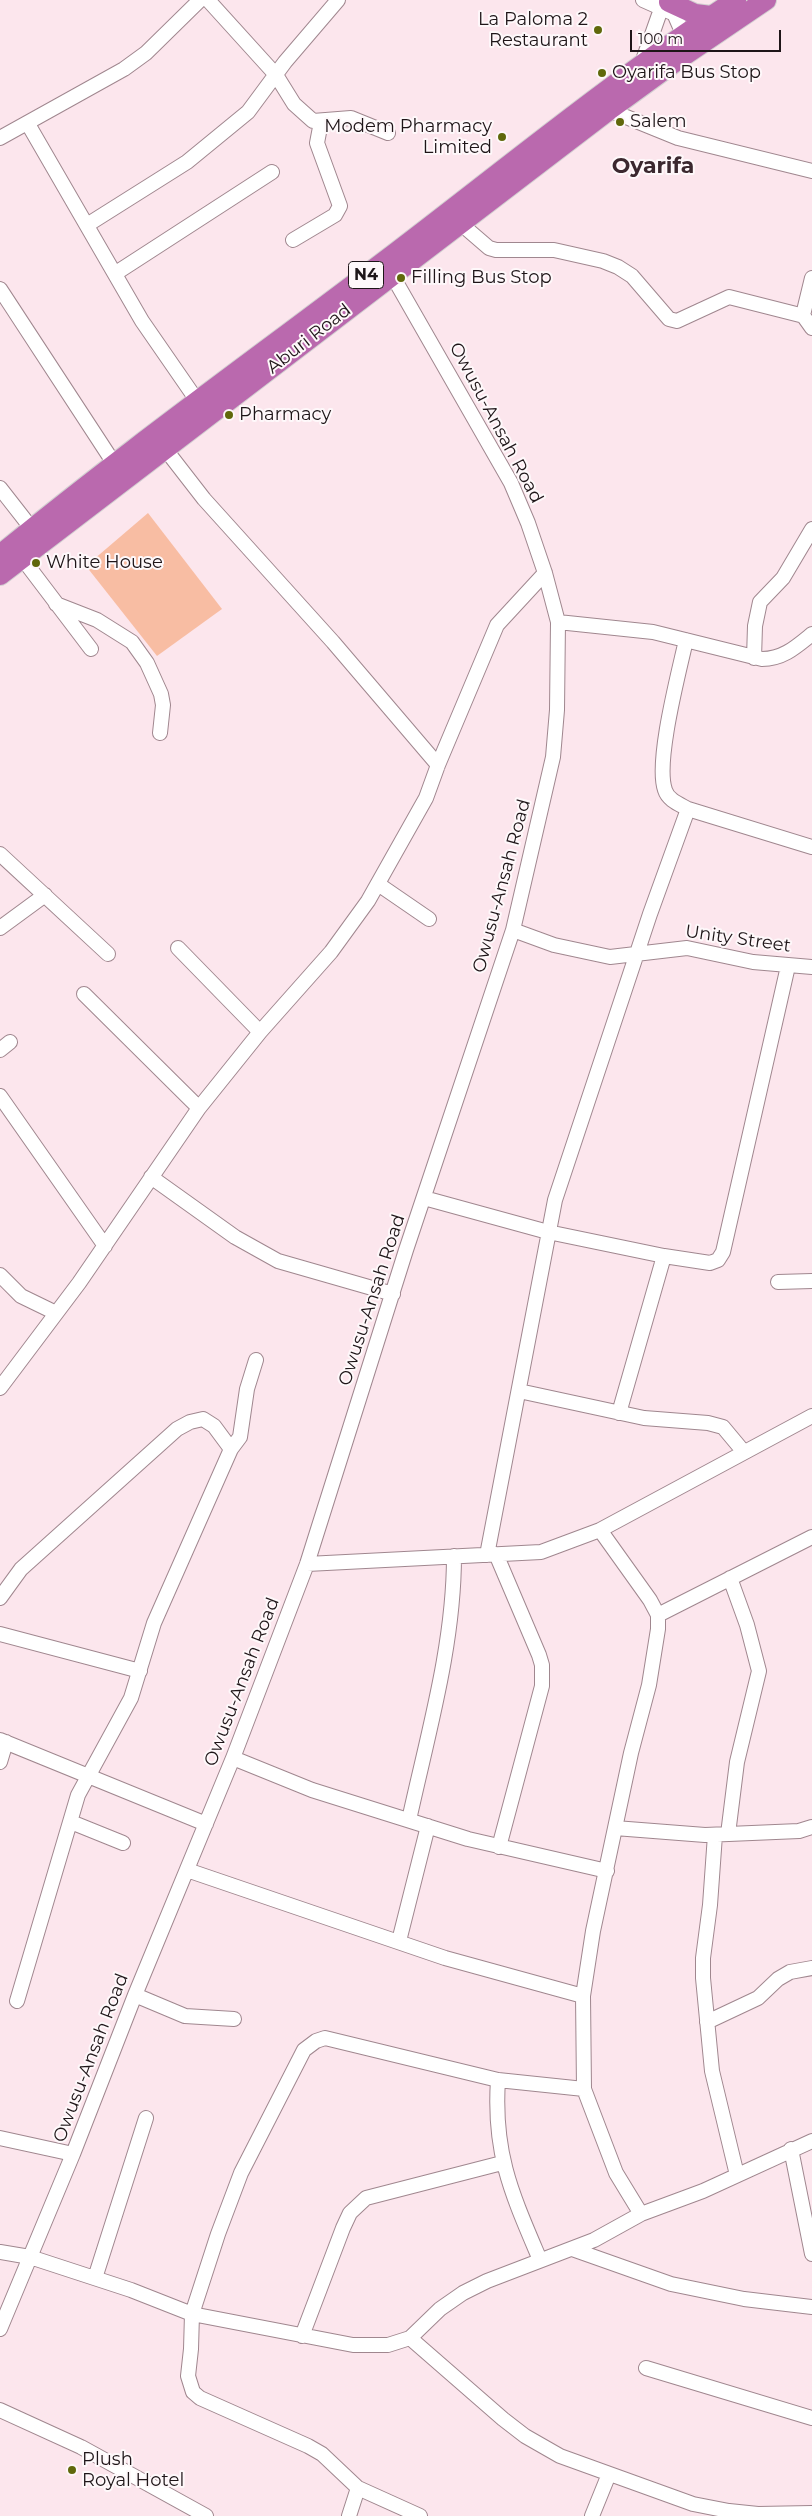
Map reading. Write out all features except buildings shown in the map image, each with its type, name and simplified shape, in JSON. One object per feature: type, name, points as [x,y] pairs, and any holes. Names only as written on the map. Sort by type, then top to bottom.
[{"type":"highway","name":"Aburi Road","points":[[0,575],[22,558],[198,402],[642,63],[736,0]]},
{"type":"highway","name":"Aburi Road","points":[[0,555],[32,530],[120,472],[166,450],[609,110],[679,58],[766,0]]},
{"type":"highway","points":[[669,6],[695,14],[710,16]]},
{"type":"street","points":[[0,138],[124,69],[146,53],[200,0]]},
{"type":"street","points":[[208,0],[276,75],[294,104],[313,121],[321,122],[351,118],[388,133]]},
{"type":"street","points":[[86,225],[187,162],[248,112],[285,62],[338,0]]},
{"type":"street","points":[[643,0],[669,6]]},
{"type":"street","points":[[669,6],[683,34],[679,58]]},
{"type":"street","points":[[642,63],[669,6]]},
{"type":"street","points":[[609,110],[678,138],[812,171]]},
{"type":"street","points":[[294,240],[335,215],[340,206],[316,144],[321,122]]},
{"type":"street","points":[[28,124],[157,345],[198,402]]},
{"type":"street","points":[[116,273],[272,172]]},
{"type":"street","points":[[460,223],[489,248],[496,250],[554,250],[603,261],[618,267],[632,276],[669,319],[677,321],[684,319],[729,297],[798,315],[802,314]]},
{"type":"street","name":"Owusu-Ansah Road","points":[[0,2329],[233,1758],[306,1564],[424,1198],[514,930],[553,756],[557,710],[558,622],[546,572],[511,483],[392,275]]},
{"type":"street","points":[[802,314],[812,278]]},
{"type":"street","points":[[0,289],[120,472]]},
{"type":"street","points":[[802,314],[812,328]]},
{"type":"street","points":[[166,450],[204,499],[333,642],[438,765]]},
{"type":"street","points":[[0,488],[32,530]]},
{"type":"street","points":[[754,658],[757,613],[760,602],[783,578],[812,529]]},
{"type":"street","points":[[22,558],[91,649]]},
{"type":"street","points":[[0,1388],[105,1246],[199,1108],[260,1032],[331,952],[368,902],[426,798],[497,625],[546,572]]},
{"type":"street","points":[[56,604],[97,620],[132,642],[147,663],[161,694],[163,705],[160,733]]},
{"type":"street","points":[[558,622],[653,632],[754,658],[775,659],[784,656],[812,634]]},
{"type":"street","points":[[686,640],[664,748],[663,781],[669,798],[688,809],[812,847]]},
{"type":"street","points":[[499,1847],[542,1686],[543,1674],[539,1655],[491,1555],[519,1391],[548,1232],[556,1200],[637,955],[688,809]]},
{"type":"street","points":[[0,854],[108,954]]},
{"type":"street","points":[[378,884],[429,919]]},
{"type":"street","points":[[0,928],[45,895]]},
{"type":"street","name":"Unity Street","points":[[514,930],[554,945],[604,956],[637,955],[688,948],[753,962],[812,967]]},
{"type":"street","points":[[178,948],[260,1032]]},
{"type":"street","points":[[424,1198],[548,1232],[664,1256],[710,1263],[721,1257],[788,966]]},
{"type":"street","points":[[84,994],[199,1108]]},
{"type":"street","points":[[0,1096],[105,1246]]},
{"type":"street","points":[[151,1177],[235,1237],[278,1260],[393,1294]]},
{"type":"street","points":[[619,1412],[664,1256]]},
{"type":"street","points":[[0,1275],[21,1296],[56,1313]]},
{"type":"street","points":[[778,1282],[812,1281]]},
{"type":"street","points":[[17,2001],[78,1795],[131,1698],[154,1623],[231,1449],[240,1438],[247,1389],[256,1360]]},
{"type":"street","points":[[519,1391],[669,1421],[708,1423],[723,1427],[743,1451]]},
{"type":"street","points":[[306,1564],[541,1552],[600,1530],[743,1451],[812,1416]]},
{"type":"street","points":[[0,1598],[21,1569],[176,1430],[190,1422],[203,1419],[214,1426],[231,1449]]},
{"type":"street","points":[[600,1530],[650,1600],[658,1615],[658,1629],[649,1685],[631,1753],[594,1931],[583,1996],[584,2089],[616,2173],[641,2214]]},
{"type":"street","points":[[658,1615],[812,1536]]},
{"type":"street","points":[[409,1820],[437,1698],[454,1598],[454,1556]]},
{"type":"street","points":[[730,1578],[747,1625],[759,1671],[752,1709],[737,1762],[721,1835],[703,1958],[707,2022],[718,2101],[737,2175]]},
{"type":"street","points":[[0,1634],[140,1671]]},
{"type":"street","points":[[0,1762],[3,1741],[206,1824]]},
{"type":"street","points":[[233,1758],[312,1790],[428,1826],[499,1847],[607,1871]]},
{"type":"street","points":[[71,1822],[123,1843]]},
{"type":"street","points":[[399,1942],[428,1826]]},
{"type":"street","points":[[616,1828],[721,1835],[799,1832],[812,1827]]},
{"type":"street","points":[[187,1870],[445,1958],[583,1996]]},
{"type":"street","points":[[707,2022],[758,1998],[778,1979],[790,1972],[812,1968]]},
{"type":"street","points":[[135,1996],[185,2016],[234,2019]]},
{"type":"street","points":[[420,2516],[358,2488],[322,2454],[200,2398],[193,2392],[188,2376],[192,2314],[218,2234],[241,2173],[304,2050],[325,2038],[498,2080],[584,2089]]},
{"type":"street","points":[[498,2080],[498,2138],[502,2163],[540,2260]]},
{"type":"street","points":[[95,2278],[146,2118]]},
{"type":"street","points":[[0,2138],[73,2154]]},
{"type":"street","points":[[0,2252],[30,2257],[95,2278],[192,2314],[353,2345],[388,2345],[410,2338],[440,2309],[463,2293],[540,2260],[572,2249],[615,2230],[641,2214],[703,2191],[812,2141]]},
{"type":"street","points":[[791,2149],[812,2254]]},
{"type":"street","points":[[302,2336],[343,2228],[358,2204],[378,2194],[502,2163]]},
{"type":"street","points":[[572,2249],[671,2284],[744,2299],[812,2307]]},
{"type":"street","points":[[410,2338],[474,2396],[526,2436],[560,2456],[674,2498],[720,2510],[783,2515],[812,2513]]},
{"type":"street","points":[[646,2368],[812,2418]]},
{"type":"street","points":[[0,2410],[81,2447],[206,2516]]},
{"type":"street","points":[[592,2516],[609,2474]]},
{"type":"street","points":[[349,2516],[358,2488]]},
{"type":"shaded area","points":[[148,513],[222,609],[157,656],[86,566]]},
{"type":"place","name":"La Paloma 2 Restaurant","points":[[598,30]]},
{"type":"place","name":"Oyarifa Bus Stop","points":[[602,73]]},
{"type":"place","name":"Salem","points":[[620,122]]},
{"type":"place","name":"Modem Pharmacy Limited","points":[[502,137]]},
{"type":"place","name":"Filling Bus Stop","points":[[401,278]]},
{"type":"place","name":"Pharmacy","points":[[229,415]]},
{"type":"place","name":"White House","points":[[36,563]]},
{"type":"place","name":"Plush Royal Hotel","points":[[72,2470]]},
{"type":"district","name":"Oyarifa","points":[[653,167]]}]
